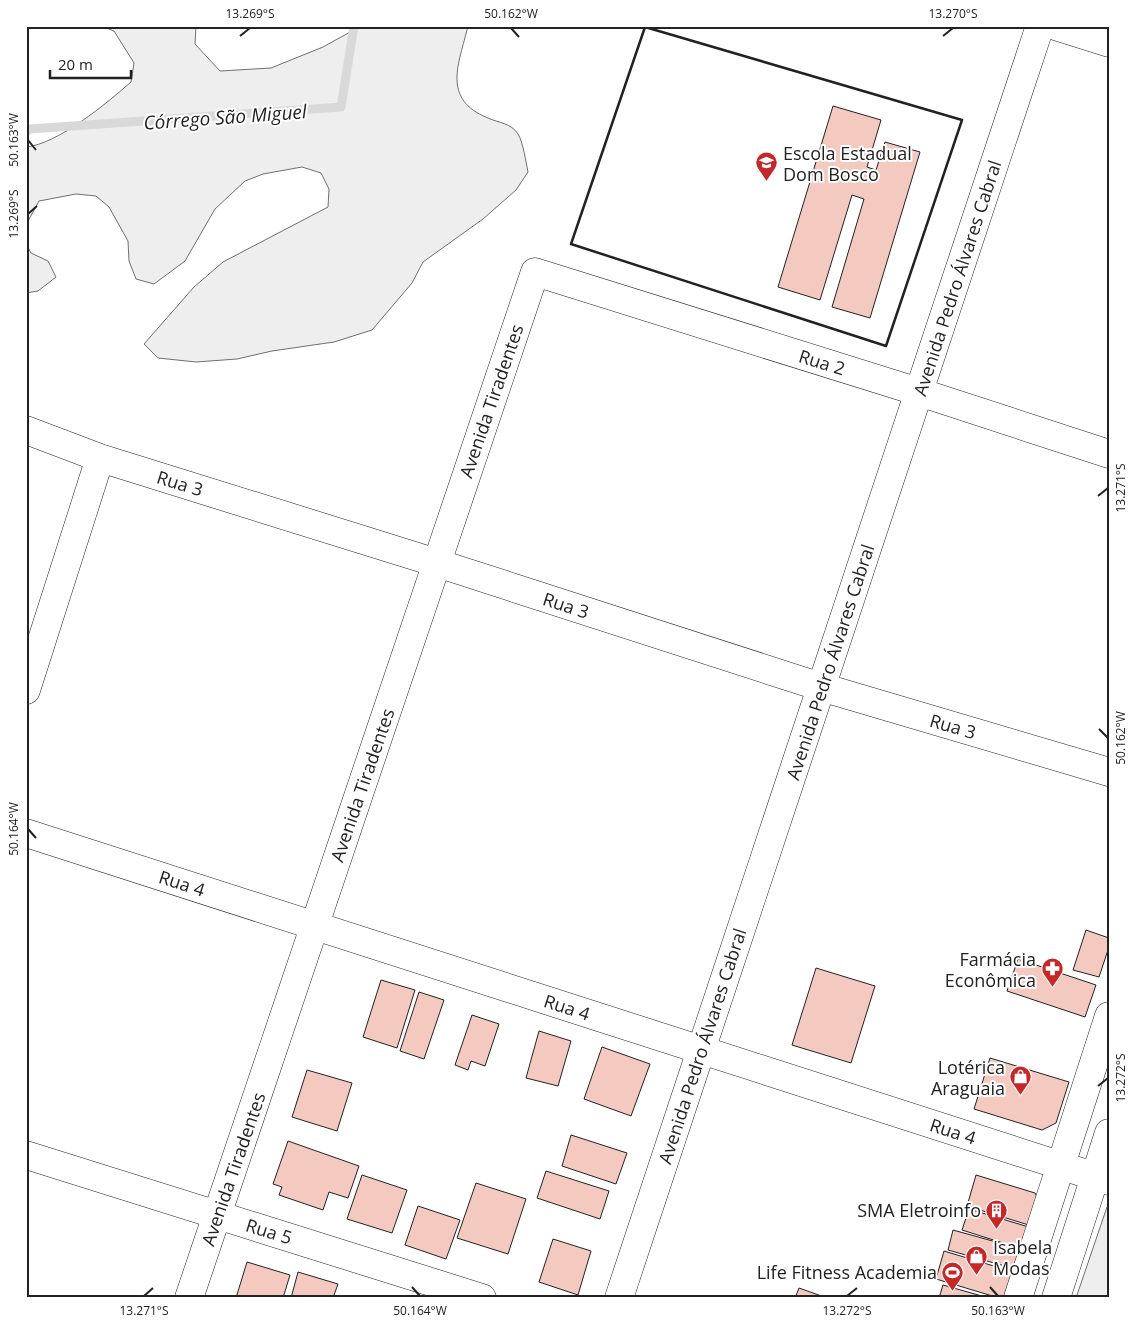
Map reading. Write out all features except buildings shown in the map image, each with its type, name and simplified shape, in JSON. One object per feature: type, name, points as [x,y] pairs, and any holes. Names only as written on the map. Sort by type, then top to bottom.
[{"type":"street","name":"Avenida Pedro Álvares Cabral","points":[[619,1298],[1040,26]]},
{"type":"street","points":[[1055,26],[1109,43]]},
{"type":"street","name":"Rua 2","points":[[535,272],[919,392],[1109,454]]},
{"type":"street","name":"Avenida Tiradentes","points":[[189,1298],[535,272]]},
{"type":"street","name":"Rua 3","points":[[26,430],[100,458],[437,563],[821,688],[1109,772]]},
{"type":"street","points":[[26,690],[100,458]]},
{"type":"street","name":"Rua 4","points":[[26,833],[1102,1178]]},
{"type":"street","points":[[1018,1298],[1109,1016]]},
{"type":"street","points":[[1056,1298],[1102,1178],[1109,1133]]},
{"type":"street","name":"Rua 5","points":[[26,1155],[482,1298]]},
{"type":"shaded area","points":[[102,26],[196,26],[195,44],[220,71],[271,68],[323,47],[361,26],[468,26],[458,67],[459,91],[464,101],[473,110],[508,125],[515,130],[521,142],[528,172],[516,190],[483,219],[423,262],[412,283],[372,330],[334,342],[272,351],[237,359],[196,362],[158,358],[144,344],[194,287],[223,262],[328,207],[329,189],[321,173],[302,167],[263,174],[245,181],[215,209],[185,261],[154,284],[136,279],[129,261],[128,241],[109,207],[96,196],[76,194],[39,201],[26,225],[26,147],[53,139],[67,131],[96,111],[131,82],[134,63],[114,31]]},
{"type":"shaded area","points":[[26,244],[31,253],[48,261],[56,277],[38,291],[26,293]]},
{"type":"shaded area","points":[[1107,1207],[1109,1208],[1109,1298],[1076,1298]]},
{"type":"waterway","name":"Córrego São Miguel","points":[[26,132],[30,129],[341,107],[354,26]]},
{"type":"wall","points":[[645,27],[962,120],[886,346],[571,244],[645,27]]},
{"type":"place","name":"Escola Estadual Dom Bosco","points":[[767,182]]},
{"type":"place","name":"Farmácia Econômica","points":[[1052,988]]},
{"type":"place","name":"Lotérica Araguaia","points":[[1021,1096]]},
{"type":"place","name":"SMA Eletroinfo","points":[[997,1229]]},
{"type":"place","name":"Isabela Modas","points":[[977,1276]]},
{"type":"place","name":"Life Fitness Academia","points":[[953,1291]]}]
